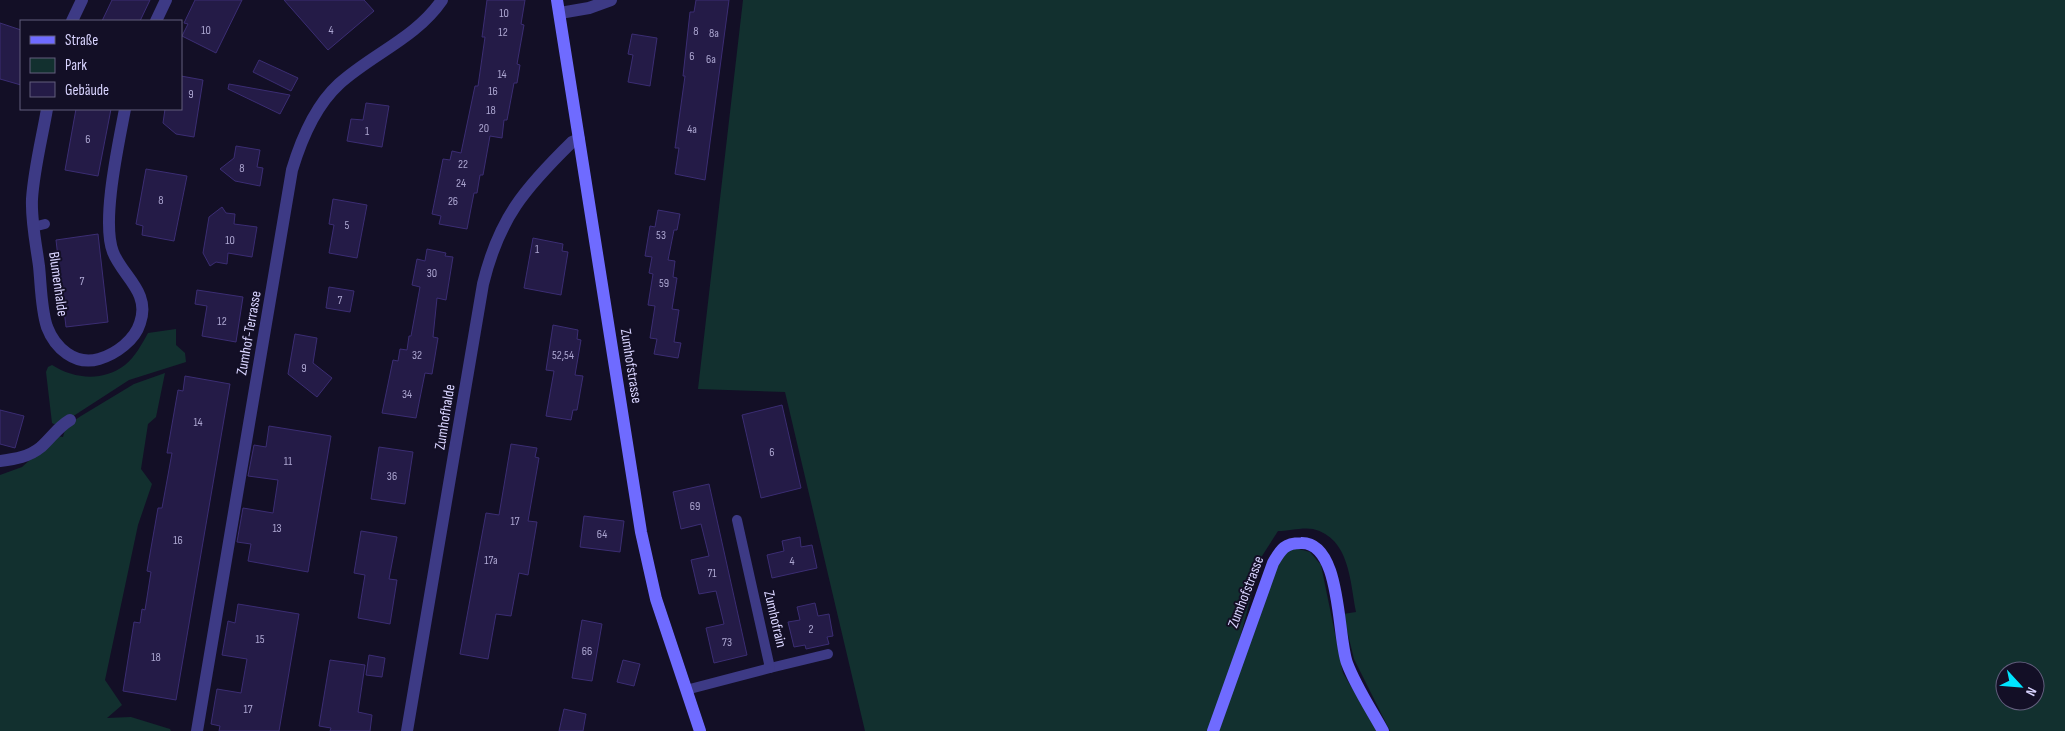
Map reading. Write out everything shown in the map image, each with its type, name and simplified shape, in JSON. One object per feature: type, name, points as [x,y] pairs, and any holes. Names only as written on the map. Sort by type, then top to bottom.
[{"type":"street","points":[[72,20],[82,0]]},
{"type":"street","points":[[156,20],[166,0]]},
{"type":"street","name":"Zumhof-Terrasse","points":[[197,731],[292,170],[301,142],[313,119],[339,84],[403,39],[435,10],[442,0]]},
{"type":"street","name":"Zumhofstrasse","points":[[558,0],[641,532],[656,599],[700,731]]},
{"type":"street","points":[[560,13],[588,8],[611,0]]},
{"type":"street","name":"Blumenhalde","points":[[48,110],[32,198],[39,225],[47,326],[59,348],[75,359],[98,360],[116,352],[132,338],[141,322],[142,300],[136,285],[112,251],[109,224],[112,184],[125,110]]},
{"type":"street","name":"Zumhofhalde","points":[[407,731],[483,284],[490,258],[499,234],[524,191],[572,142],[579,138]]},
{"type":"street","points":[[0,461],[22,458],[40,447],[58,427],[70,420]]},
{"type":"street","name":"Zumhofstrasse","points":[[1213,731],[1273,563],[1280,550],[1289,543],[1307,542],[1322,552],[1330,568],[1347,663],[1384,731]]},
{"type":"lane","name":"Zumhofrain","points":[[686,690],[770,668],[737,520]]},
{"type":"lane","points":[[770,668],[828,654]]},
{"type":"green space","points":[[743,0],[2065,0],[2065,731],[1390,731],[1354,659],[1343,614],[1356,612],[1350,575],[1341,551],[1325,534],[1305,528],[1278,531],[1262,556],[1238,645],[1209,731],[865,731],[785,392],[698,389]]},
{"type":"green space","points":[[176,329],[176,345],[185,353],[186,362],[129,380],[58,426],[52,423],[46,372],[48,367],[52,365],[79,376],[89,377],[107,374],[129,362],[148,333]]},
{"type":"green space","points":[[165,373],[156,417],[148,424],[141,469],[152,484],[138,525],[105,680],[122,705],[107,718],[131,717],[170,729],[171,731],[0,731],[0,475],[22,467],[57,436],[63,437],[66,426],[81,416],[134,384]]},
{"type":"green space","points":[[1295,548],[1310,552],[1321,565],[1343,673],[1378,731],[1219,731],[1276,565],[1287,550]]},
{"type":"building","points":[[112,0],[150,0],[140,20],[102,20]]},
{"type":"building","points":[[195,0],[242,0],[216,53],[182,36],[188,24],[184,23]]},
{"type":"building","points":[[284,0],[364,0],[374,11],[328,50]]},
{"type":"building","points":[[487,0],[525,0],[521,24],[524,25],[517,64],[520,65],[517,83],[514,83],[507,120],[504,120],[502,138],[490,136],[483,175],[480,175],[477,193],[474,193],[467,229],[439,224],[441,216],[432,214],[443,159],[450,160],[452,151],[461,153],[475,86],[478,86],[485,37],[482,37]]},
{"type":"building","points":[[696,0],[729,0],[705,180],[675,174],[679,148],[675,148],[685,76],[683,76],[690,12],[694,12]]},
{"type":"building","points":[[0,23],[20,30],[20,85],[0,79]]},
{"type":"building","points":[[632,34],[657,38],[650,86],[628,82],[633,55],[628,54]]},
{"type":"building","points":[[259,60],[298,78],[291,91],[253,72]]},
{"type":"building","points":[[182,76],[203,80],[194,137],[176,134],[163,123],[165,110],[182,110]]},
{"type":"building","points":[[229,84],[290,95],[280,114],[228,89]]},
{"type":"building","points":[[366,103],[389,106],[382,147],[347,141],[351,119],[363,120]]},
{"type":"building","points":[[76,110],[111,110],[98,176],[65,170]]},
{"type":"building","points":[[236,146],[260,150],[257,167],[263,168],[260,186],[235,181],[220,169],[234,158]]},
{"type":"building","points":[[146,169],[187,176],[174,241],[142,235],[143,226],[136,224]]},
{"type":"building","points":[[333,199],[367,205],[357,258],[329,253],[334,225],[329,224]]},
{"type":"building","points":[[222,207],[226,213],[235,214],[234,224],[257,227],[252,257],[228,253],[227,264],[216,262],[210,266],[203,253],[209,217]]},
{"type":"building","points":[[658,210],[680,214],[677,230],[674,230],[668,260],[675,261],[673,277],[677,278],[672,309],[679,310],[674,342],[681,343],[678,358],[654,354],[657,339],[650,338],[655,306],[648,305],[653,274],[649,273],[652,257],[645,256],[650,226],[655,227]]},
{"type":"building","points":[[98,234],[108,322],[66,327],[56,240]]},
{"type":"building","points":[[533,238],[563,244],[562,251],[568,252],[561,295],[524,288]]},
{"type":"building","points":[[427,249],[446,253],[445,256],[453,257],[446,300],[437,298],[433,337],[438,338],[432,374],[425,373],[416,418],[382,413],[393,360],[398,361],[400,349],[407,350],[409,336],[411,336],[420,287],[412,285],[417,259],[425,261]]},
{"type":"building","points":[[329,287],[354,291],[350,312],[326,308]]},
{"type":"building","points":[[197,290],[243,297],[236,342],[202,336],[207,306],[195,304]]},
{"type":"building","points":[[553,325],[578,330],[577,339],[581,340],[575,375],[583,376],[577,410],[573,410],[571,420],[546,416],[554,371],[546,370]]},
{"type":"building","points":[[295,334],[317,338],[313,363],[332,378],[317,397],[288,374]]},
{"type":"building","points":[[185,376],[230,384],[176,700],[123,691],[134,622],[140,623],[142,609],[145,610],[151,572],[147,571],[158,508],[162,508],[172,453],[167,453],[178,390],[183,391]]},
{"type":"building","points":[[782,405],[801,488],[761,498],[742,415]]},
{"type":"building","points":[[0,410],[24,416],[15,448],[0,444]]},
{"type":"building","points":[[269,426],[331,436],[308,572],[248,561],[251,544],[237,542],[243,508],[273,513],[278,480],[248,476],[254,445],[266,447]]},
{"type":"building","points":[[511,444],[537,448],[535,457],[539,458],[528,521],[537,522],[528,575],[519,573],[511,616],[496,614],[488,659],[460,654],[486,513],[499,515]]},
{"type":"building","points":[[379,447],[413,452],[405,504],[371,499]]},
{"type":"building","points":[[709,484],[747,655],[714,663],[706,628],[724,624],[716,591],[699,594],[691,560],[709,556],[701,524],[681,529],[673,492]]},
{"type":"building","points":[[584,516],[624,521],[620,552],[580,547]]},
{"type":"building","points":[[361,531],[397,537],[389,579],[397,580],[390,624],[358,618],[365,575],[354,573]]},
{"type":"building","points":[[800,537],[801,547],[812,545],[817,568],[772,578],[767,555],[784,551],[782,541]]},
{"type":"building","points":[[815,603],[818,616],[829,614],[833,636],[827,637],[829,644],[806,649],[805,645],[794,647],[788,622],[800,620],[797,607]]},
{"type":"building","points":[[238,604],[299,614],[279,731],[219,731],[220,726],[211,724],[217,689],[241,693],[247,659],[222,655],[228,621],[235,623]]},
{"type":"building","points":[[582,620],[602,624],[592,681],[572,678]]},
{"type":"building","points":[[369,655],[385,658],[382,677],[366,675]]},
{"type":"building","points":[[330,660],[365,665],[358,712],[372,715],[370,731],[330,731],[331,728],[319,726]]},
{"type":"building","points":[[623,660],[640,664],[634,686],[617,682]]},
{"type":"building","points":[[564,709],[586,714],[583,731],[559,731]]}]
